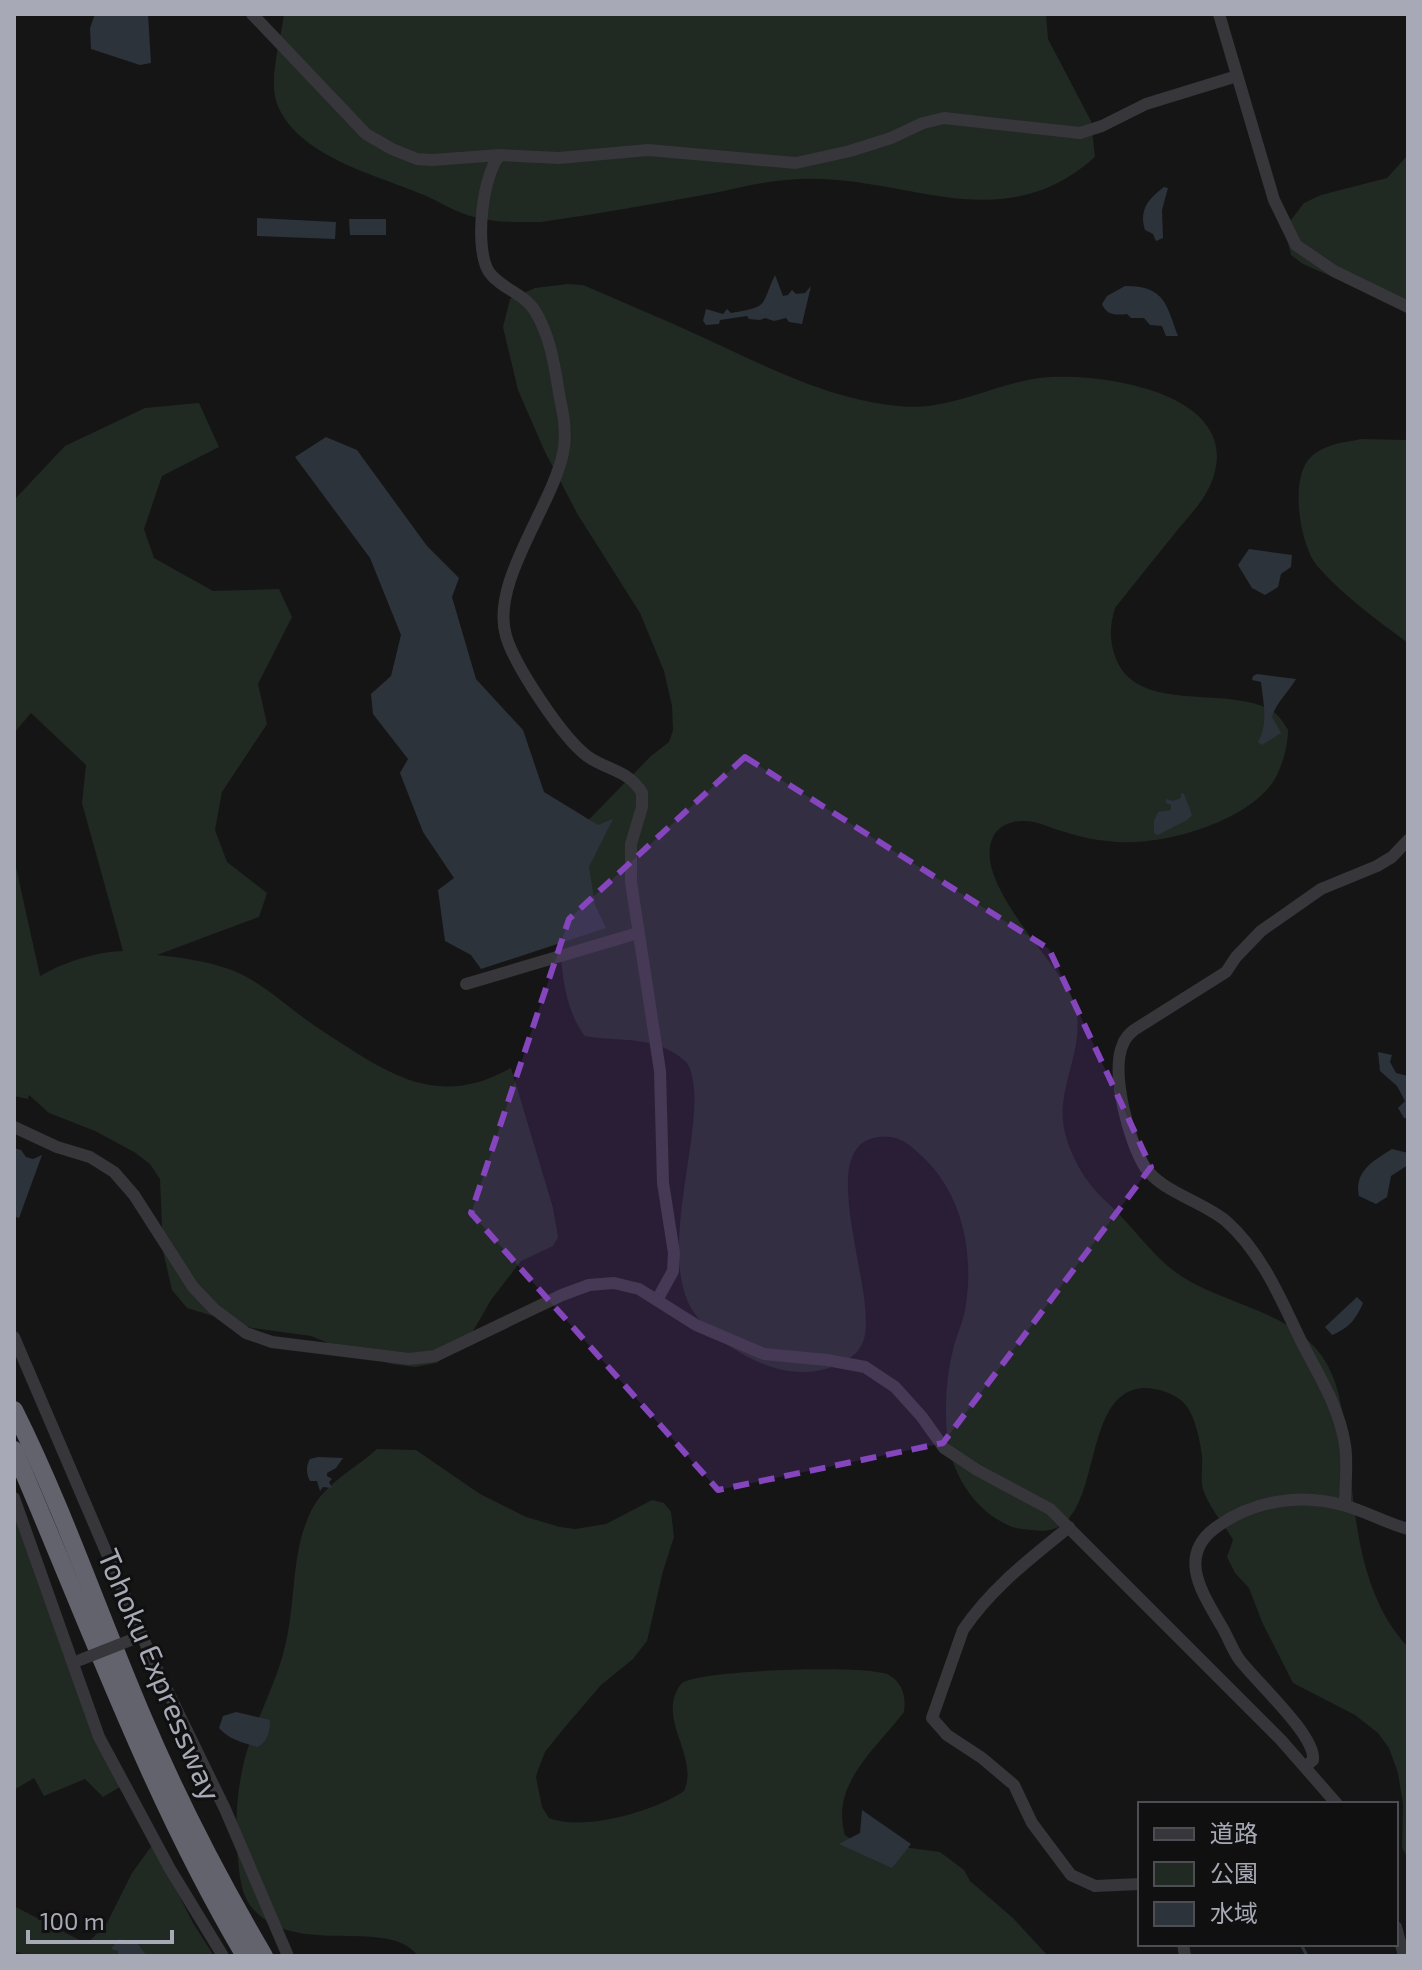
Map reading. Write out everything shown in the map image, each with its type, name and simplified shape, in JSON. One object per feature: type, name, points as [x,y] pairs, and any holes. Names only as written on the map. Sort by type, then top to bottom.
[{"type":"highway","name":"Tohoku Expressway","points":[[14,1410],[141,1714],[183,1805],[264,1956]]},
{"type":"highway","name":"Tohoku Expressway","points":[[14,1450],[126,1721],[173,1824],[245,1956]]},
{"type":"street","points":[[252,14],[303,71],[375,141],[417,159],[432,160],[500,155],[559,158],[648,150],[688,151],[796,163],[850,151],[944,118],[1080,133],[1102,126],[1146,104],[1237,76]]},
{"type":"street","points":[[1219,14],[1274,200],[1296,245],[1334,271],[1408,307]]},
{"type":"street","points":[[500,155],[488,176],[483,215],[486,267],[493,276],[525,298],[539,319],[556,375],[565,440],[555,480],[507,589],[502,611],[503,625],[525,674],[572,741],[586,755],[625,775],[642,793],[642,807],[630,857],[638,933],[660,1071],[663,1183],[674,1253],[673,1271],[657,1300]]},
{"type":"street","points":[[1345,1505],[1346,1454],[1342,1429],[1329,1394],[1287,1310],[1255,1254],[1229,1224],[1196,1201],[1165,1185],[1144,1166],[1124,1108],[1119,1056],[1123,1043],[1134,1030],[1219,978],[1261,931],[1321,889],[1392,857],[1408,840]]},
{"type":"street","points":[[466,984],[638,933]]},
{"type":"street","points":[[14,1127],[57,1147],[90,1157],[114,1172],[134,1195],[193,1287],[214,1309],[246,1333],[272,1342],[378,1356],[435,1356],[589,1285],[614,1283],[639,1289],[696,1325],[764,1354],[865,1367],[895,1387],[944,1448],[977,1470],[1050,1509],[1305,1767],[1335,1802]]},
{"type":"street","points":[[14,1337],[138,1635],[225,1809],[288,1956]]},
{"type":"street","points":[[14,1498],[76,1660],[99,1737],[170,1869],[223,1956]]},
{"type":"street","points":[[1305,1767],[1313,1760],[1314,1751],[1297,1726],[1239,1658],[1203,1594],[1194,1566],[1201,1543],[1205,1536],[1228,1519],[1247,1510],[1290,1499],[1345,1505],[1408,1529]]},
{"type":"street","points":[[1069,1527],[1010,1575],[970,1619],[963,1630],[932,1718],[947,1735],[982,1758],[1014,1785],[1032,1823],[1071,1875],[1095,1886],[1138,1884]]},
{"type":"street","points":[[76,1660],[138,1635]]},
{"type":"street","points":[[1398,1934],[1404,1956]]},
{"type":"highlighted area","points":[[745,757],[1049,949],[1151,1167],[943,1443],[718,1490],[471,1213],[569,919]]},
{"type":"green space","points":[[284,14],[1046,14],[1048,39],[1091,121],[1095,157],[1058,183],[1021,196],[984,200],[828,179],[786,180],[541,222],[482,219],[341,162],[302,138],[287,122],[275,94],[274,71]]},
{"type":"green space","points":[[1408,155],[1408,310],[1303,264],[1291,255],[1286,235],[1288,224],[1304,203],[1321,195],[1387,178]]},
{"type":"green space","points":[[583,285],[796,379],[871,402],[916,407],[951,402],[1039,378],[1094,378],[1158,393],[1186,406],[1206,425],[1216,448],[1210,487],[1115,608],[1111,626],[1112,644],[1126,674],[1142,686],[1162,693],[1254,703],[1275,713],[1288,730],[1284,757],[1273,782],[1260,797],[1242,810],[1198,830],[1150,841],[1103,841],[1035,822],[1019,821],[1007,824],[994,835],[990,853],[993,872],[1002,894],[1060,977],[1075,1007],[1077,1035],[1065,1090],[1063,1124],[1068,1144],[1082,1172],[1098,1193],[1172,1270],[1200,1287],[1261,1312],[1299,1333],[1315,1348],[1332,1375],[1341,1404],[1357,1525],[1369,1578],[1391,1626],[1408,1647],[1408,1858],[1402,1848],[1403,1804],[1398,1773],[1389,1748],[1378,1733],[1355,1715],[1293,1683],[1262,1622],[1249,1588],[1235,1573],[1227,1557],[1233,1540],[1205,1495],[1198,1435],[1191,1413],[1183,1402],[1170,1394],[1149,1388],[1122,1395],[1108,1413],[1073,1514],[1057,1528],[1033,1530],[1011,1526],[990,1515],[969,1493],[950,1453],[946,1408],[950,1363],[968,1289],[967,1247],[963,1227],[947,1188],[936,1171],[912,1147],[897,1138],[878,1137],[858,1147],[849,1167],[848,1195],[866,1323],[862,1344],[850,1358],[833,1367],[808,1372],[768,1366],[721,1340],[702,1323],[688,1302],[682,1282],[679,1235],[694,1106],[690,1068],[680,1057],[657,1045],[585,1036],[574,1017],[562,970],[560,916],[565,844],[651,756],[669,742],[673,730],[672,706],[664,671],[640,613],[578,515],[545,452],[518,390],[503,327],[510,299],[535,288]]},
{"type":"green space","points":[[199,403],[219,447],[162,476],[144,529],[154,558],[213,591],[279,589],[292,617],[258,684],[267,724],[222,792],[215,830],[227,862],[267,893],[259,917],[157,955],[189,959],[241,974],[352,1050],[410,1080],[429,1085],[468,1084],[511,1068],[553,1208],[558,1237],[553,1246],[521,1261],[491,1300],[466,1343],[436,1363],[415,1367],[392,1364],[311,1336],[252,1328],[187,1308],[172,1290],[163,1251],[160,1179],[150,1164],[95,1131],[49,1113],[29,1095],[28,1099],[14,1096],[14,858],[40,976],[80,959],[123,951],[82,803],[86,765],[31,713],[14,733],[14,500],[65,446],[145,408]]},
{"type":"green space","points":[[1361,439],[1408,440],[1408,643],[1350,598],[1319,568],[1302,530],[1300,481],[1310,458],[1334,445]]},
{"type":"green space","points":[[377,1449],[416,1450],[480,1494],[526,1517],[560,1527],[575,1529],[606,1524],[652,1500],[664,1503],[671,1512],[674,1537],[647,1641],[633,1659],[601,1685],[545,1752],[536,1777],[542,1807],[549,1818],[563,1822],[599,1821],[655,1806],[684,1791],[687,1764],[673,1710],[674,1697],[681,1684],[692,1679],[747,1672],[818,1669],[889,1675],[898,1682],[902,1691],[904,1712],[858,1768],[850,1783],[842,1817],[845,1835],[852,1840],[940,1852],[964,1870],[970,1881],[1013,1918],[1048,1956],[418,1956],[404,1945],[386,1939],[294,1932],[272,1924],[250,1905],[241,1880],[236,1830],[242,1768],[283,1655],[300,1543],[311,1511],[332,1484]]},
{"type":"green space","points":[[14,1506],[120,1787],[103,1797],[85,1779],[44,1796],[34,1778],[14,1790]]},
{"type":"green space","points":[[153,1844],[193,1923],[214,1956],[28,1956],[17,1952],[14,1956],[14,1906],[87,1944],[107,1923],[132,1873]]},
{"type":"water","points":[[95,14],[148,14],[151,63],[140,65],[91,49],[90,28]]},
{"type":"water","points":[[1164,187],[1168,188],[1162,210],[1163,238],[1156,241],[1153,234],[1145,230],[1143,217],[1149,201]]},
{"type":"water","points":[[257,218],[336,222],[335,239],[257,236]]},
{"type":"water","points":[[349,219],[386,219],[386,235],[350,235]]},
{"type":"water","points":[[775,275],[783,296],[792,290],[796,294],[805,293],[811,286],[802,324],[789,322],[786,318],[774,321],[749,319],[747,316],[720,320],[719,324],[706,325],[703,321],[706,309],[723,314],[727,309],[731,313],[758,306],[765,299]]},
{"type":"water","points":[[1125,286],[1156,293],[1167,306],[1178,336],[1166,336],[1162,326],[1150,325],[1144,318],[1106,311],[1102,304],[1107,296]]},
{"type":"water","points":[[326,437],[357,450],[427,546],[459,578],[452,597],[476,679],[523,730],[544,792],[598,825],[613,819],[589,867],[595,905],[606,928],[481,969],[471,955],[445,941],[438,890],[454,878],[423,832],[400,773],[408,759],[373,714],[371,694],[391,676],[401,635],[370,558],[295,457]]},
{"type":"water","points":[[1249,549],[1292,555],[1291,567],[1281,574],[1278,587],[1265,595],[1252,588],[1238,565]]},
{"type":"water","points":[[1257,674],[1296,679],[1272,717],[1281,733],[1262,745],[1258,742],[1264,720],[1261,682],[1252,680]]},
{"type":"water","points":[[1181,793],[1192,815],[1158,835],[1154,833],[1158,812],[1171,810],[1166,799],[1173,801],[1181,798]]},
{"type":"water","points":[[1378,1052],[1392,1055],[1390,1062],[1396,1073],[1408,1076],[1408,1118],[1404,1118],[1398,1108],[1405,1101],[1397,1086],[1380,1071]]},
{"type":"water","points":[[14,1148],[33,1159],[42,1155],[19,1218],[14,1216]]},
{"type":"water","points":[[1392,1149],[1408,1153],[1408,1165],[1391,1176],[1387,1197],[1376,1204],[1359,1196],[1362,1173]]},
{"type":"water","points":[[1357,1297],[1363,1303],[1358,1314],[1347,1326],[1332,1335],[1325,1327]]},
{"type":"water","points":[[343,1458],[336,1468],[327,1473],[332,1479],[329,1482],[332,1488],[323,1487],[320,1491],[317,1481],[310,1481],[307,1470],[310,1459]]},
{"type":"water","points":[[236,1712],[270,1720],[268,1735],[258,1747],[232,1738],[219,1728],[223,1716]]},
{"type":"water","points":[[862,1810],[911,1844],[892,1868],[839,1844],[860,1833]]},
{"type":"water","points":[[119,1939],[136,1942],[147,1956],[118,1956],[118,1951],[111,1949]]},
{"type":"waterway","points":[[1302,1946],[1307,1956]]}]
